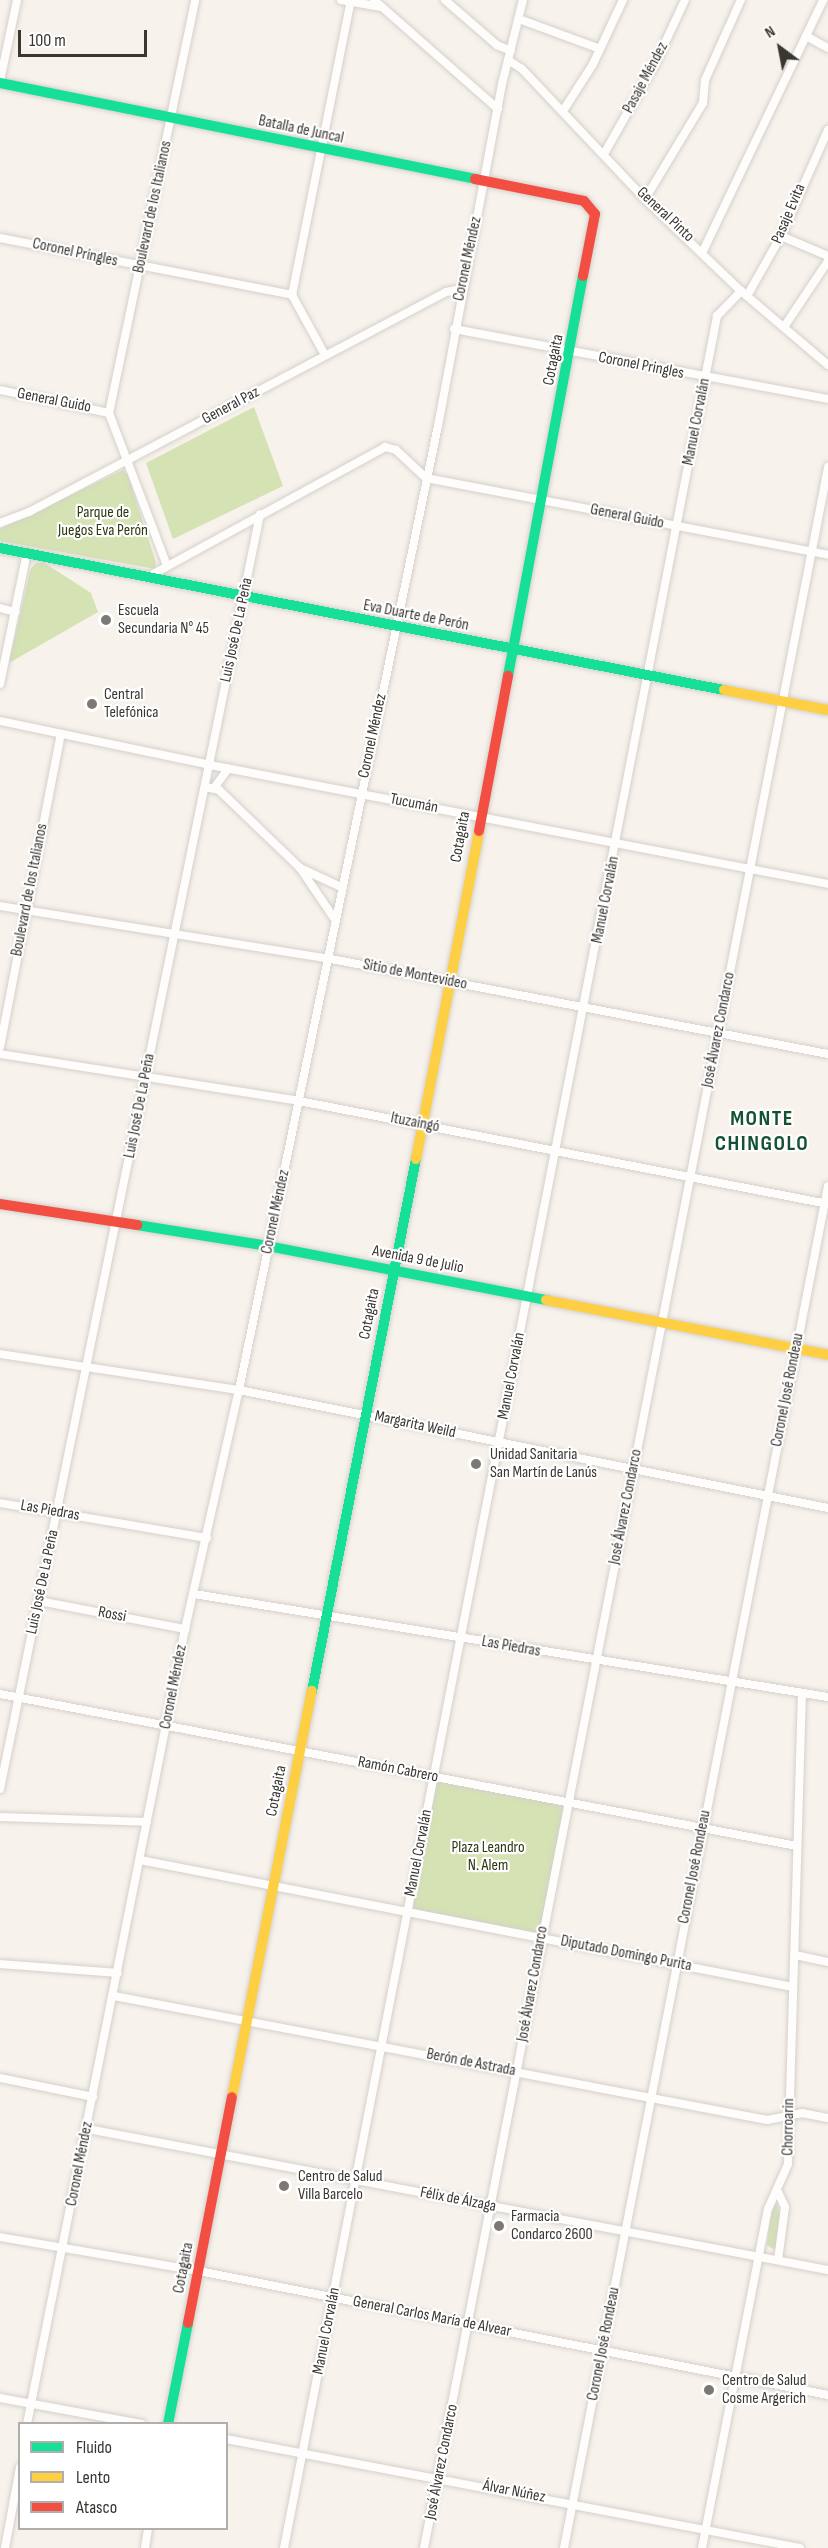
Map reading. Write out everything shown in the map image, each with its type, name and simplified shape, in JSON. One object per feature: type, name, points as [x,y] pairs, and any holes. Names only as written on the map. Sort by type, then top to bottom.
[{"type":"street","points":[[0,82],[17,0]]},
{"type":"street","name":"Boulevard de los Italianos","points":[[109,412],[195,0]]},
{"type":"street","points":[[341,0],[382,8]]},
{"type":"street","points":[[374,0],[498,109]]},
{"type":"street","points":[[445,0],[497,45],[511,51]]},
{"type":"street","name":"Coronel Méndez","points":[[27,2422],[88,2129],[185,1629],[239,1390],[299,1101],[334,918],[426,478],[498,109],[523,0]]},
{"type":"street","points":[[563,111],[600,49],[622,0]]},
{"type":"street","name":"Pasaje Méndez","points":[[604,154],[656,62],[685,0]]},
{"type":"street","points":[[645,199],[703,102],[705,80],[741,0]]},
{"type":"street","points":[[703,251],[711,242],[823,0]]},
{"type":"street","points":[[325,355],[292,295],[351,1]]},
{"type":"street","points":[[519,19],[600,49]]},
{"type":"street","points":[[806,36],[828,48]]},
{"type":"street","name":"General Pinto","points":[[508,60],[563,111],[645,199],[703,251],[744,293],[826,360]]},
{"type":"street","name":"Batalla de Juncal","points":[[0,82],[321,150],[584,201],[593,209]]},
{"type":"street","name":"Pasaje Evita","points":[[720,311],[744,293],[781,236],[828,130]]},
{"type":"street","name":"Cotagaita","points":[[168,2422],[421,1124],[451,981],[480,816],[571,353],[595,219],[593,209]]},
{"type":"street","points":[[781,236],[828,256]]},
{"type":"street","name":"Coronel Pringles","points":[[0,238],[292,295]]},
{"type":"street","points":[[784,327],[828,261]]},
{"type":"street","name":"General Paz","points":[[0,523],[29,512],[128,461],[446,292],[462,289]]},
{"type":"street","name":"Manuel Corvalán","points":[[284,2548],[383,2045],[459,1638],[720,311]]},
{"type":"street","name":"Coronel Pringles","points":[[454,329],[706,379],[828,399]]},
{"type":"street","name":"General Guido","points":[[0,390],[109,412]]},
{"type":"street","points":[[109,412],[167,566]]},
{"type":"street","points":[[146,578],[385,447],[396,450],[426,478]]},
{"type":"street","name":"José Álvarez Condarco","points":[[424,2548],[828,467]]},
{"type":"street","name":"General Guido","points":[[426,478],[828,555]]},
{"type":"street","name":"Luis José De La Peña","points":[[0,1789],[88,1368],[260,514]]},
{"type":"street","name":"Eva Duarte de Perón","points":[[0,548],[395,628],[828,710]]},
{"type":"street","points":[[0,684],[2,662],[27,553]]},
{"type":"street","points":[[0,608],[15,612]]},
{"type":"street","name":"Tucumán","points":[[0,721],[228,769],[828,884]]},
{"type":"street","name":"Boulevard de los Italianos","points":[[0,1047],[61,734]]},
{"type":"street","points":[[214,788],[228,769]]},
{"type":"street","points":[[205,787],[214,788],[300,868],[334,918]]},
{"type":"street","points":[[300,868],[341,887]]},
{"type":"street","name":"Sitio de Montevideo","points":[[0,906],[327,958],[828,1054]]},
{"type":"street","name":"Ituzaingó","points":[[0,1054],[299,1101],[826,1204]]},
{"type":"street","name":"Coronel José Rondeau","points":[[564,2548],[828,1185]]},
{"type":"street","name":"Avenida 9 de Julio","points":[[0,1204],[268,1246],[828,1355]]},
{"type":"street","name":"Margarita Weild","points":[[0,1354],[239,1390],[828,1508]]},
{"type":"street","name":"Las Piedras","points":[[0,1503],[207,1538]]},
{"type":"street","name":"Las Piedras","points":[[194,1594],[595,1661],[802,1694],[828,1696]]},
{"type":"street","name":"Rossi","points":[[39,1601],[185,1629]]},
{"type":"street","name":"Ramón Cabrero","points":[[0,1694],[797,1846]]},
{"type":"street","name":"Chorroarin","points":[[702,2548],[761,2260],[768,2209],[787,2171],[802,1694]]},
{"type":"street","points":[[0,1817],[147,1822]]},
{"type":"street","name":"Diputado Domingo Purita","points":[[140,1860],[794,1988]]},
{"type":"street","points":[[795,1955],[828,1962]]},
{"type":"street","points":[[0,1964],[118,1973]]},
{"type":"street","name":"Berón de Astrada","points":[[114,1996],[383,2045],[767,2120],[789,2118],[802,2113],[828,2118]]},
{"type":"street","points":[[0,2079],[93,2097]]},
{"type":"street","name":"Félix de Álzaga","points":[[88,2129],[356,2179],[761,2260],[778,2260],[828,2270]]},
{"type":"street","points":[[777,2190],[785,2207],[778,2260]]},
{"type":"street","name":"General Carlos María de Alvear","points":[[0,2237],[199,2271],[828,2395]]},
{"type":"street","points":[[0,2398],[131,2422]]},
{"type":"street","name":"Álvar Núñez","points":[[228,2439],[800,2548]]},
{"type":"street","points":[[5,2548],[18,2479]]},
{"type":"street","points":[[145,2548],[148,2530]]},
{"type":"green space","points":[[254,407],[283,486],[173,539],[146,463]]},
{"type":"green space","name":"Parque de Juegos Eva Perón","points":[[123,470],[128,475],[156,563],[155,569],[0,541],[0,529]]},
{"type":"green space","points":[[43,562],[91,593],[98,612],[9,663],[30,571],[34,564]]},
{"type":"green space","name":"Plaza Leandro N. Alem","points":[[433,1776],[568,1802],[542,1937],[407,1910]]},
{"type":"green space","points":[[776,2204],[781,2216],[778,2247],[773,2249],[767,2245],[771,2211]]},
{"type":"traffic: fast","points":[[0,83],[475,179]]},
{"type":"traffic: fast","points":[[508,676],[583,276]]},
{"type":"traffic: fast","points":[[0,548],[724,690]]},
{"type":"traffic: fast","points":[[312,1691],[416,1159]]},
{"type":"traffic: fast","points":[[137,1225],[268,1246],[546,1300]]},
{"type":"traffic: fast","points":[[168,2422],[188,2323]]},
{"type":"traffic: slow","points":[[724,690],[828,710]]},
{"type":"traffic: slow","points":[[416,1159],[479,831]]},
{"type":"traffic: slow","points":[[546,1300],[828,1355]]},
{"type":"traffic: slow","points":[[232,2097],[312,1691]]},
{"type":"traffic: jam","points":[[475,179],[584,201],[595,214],[583,276]]},
{"type":"traffic: jam","points":[[479,831],[508,676]]},
{"type":"traffic: jam","points":[[0,1204],[137,1225]]},
{"type":"traffic: jam","points":[[188,2323],[232,2097]]},
{"type":"place","name":"Escuela Secundaria N° 45","points":[[106,620]]},
{"type":"place","name":"Central Telefónica","points":[[92,704]]},
{"type":"place","name":"Unidad Sanitaria San Martín de Lanús","points":[[476,1464]]},
{"type":"place","name":"Centro de Salud Villa Barcelo","points":[[284,2186]]},
{"type":"place","name":"Farmacia Condarco 2600","points":[[499,2226]]},
{"type":"place","name":"Centro de Salud Cosme Argerich","points":[[709,2390]]},
{"type":"district","name":"MONTE CHINGOLO","points":[[762,1130]]}]
